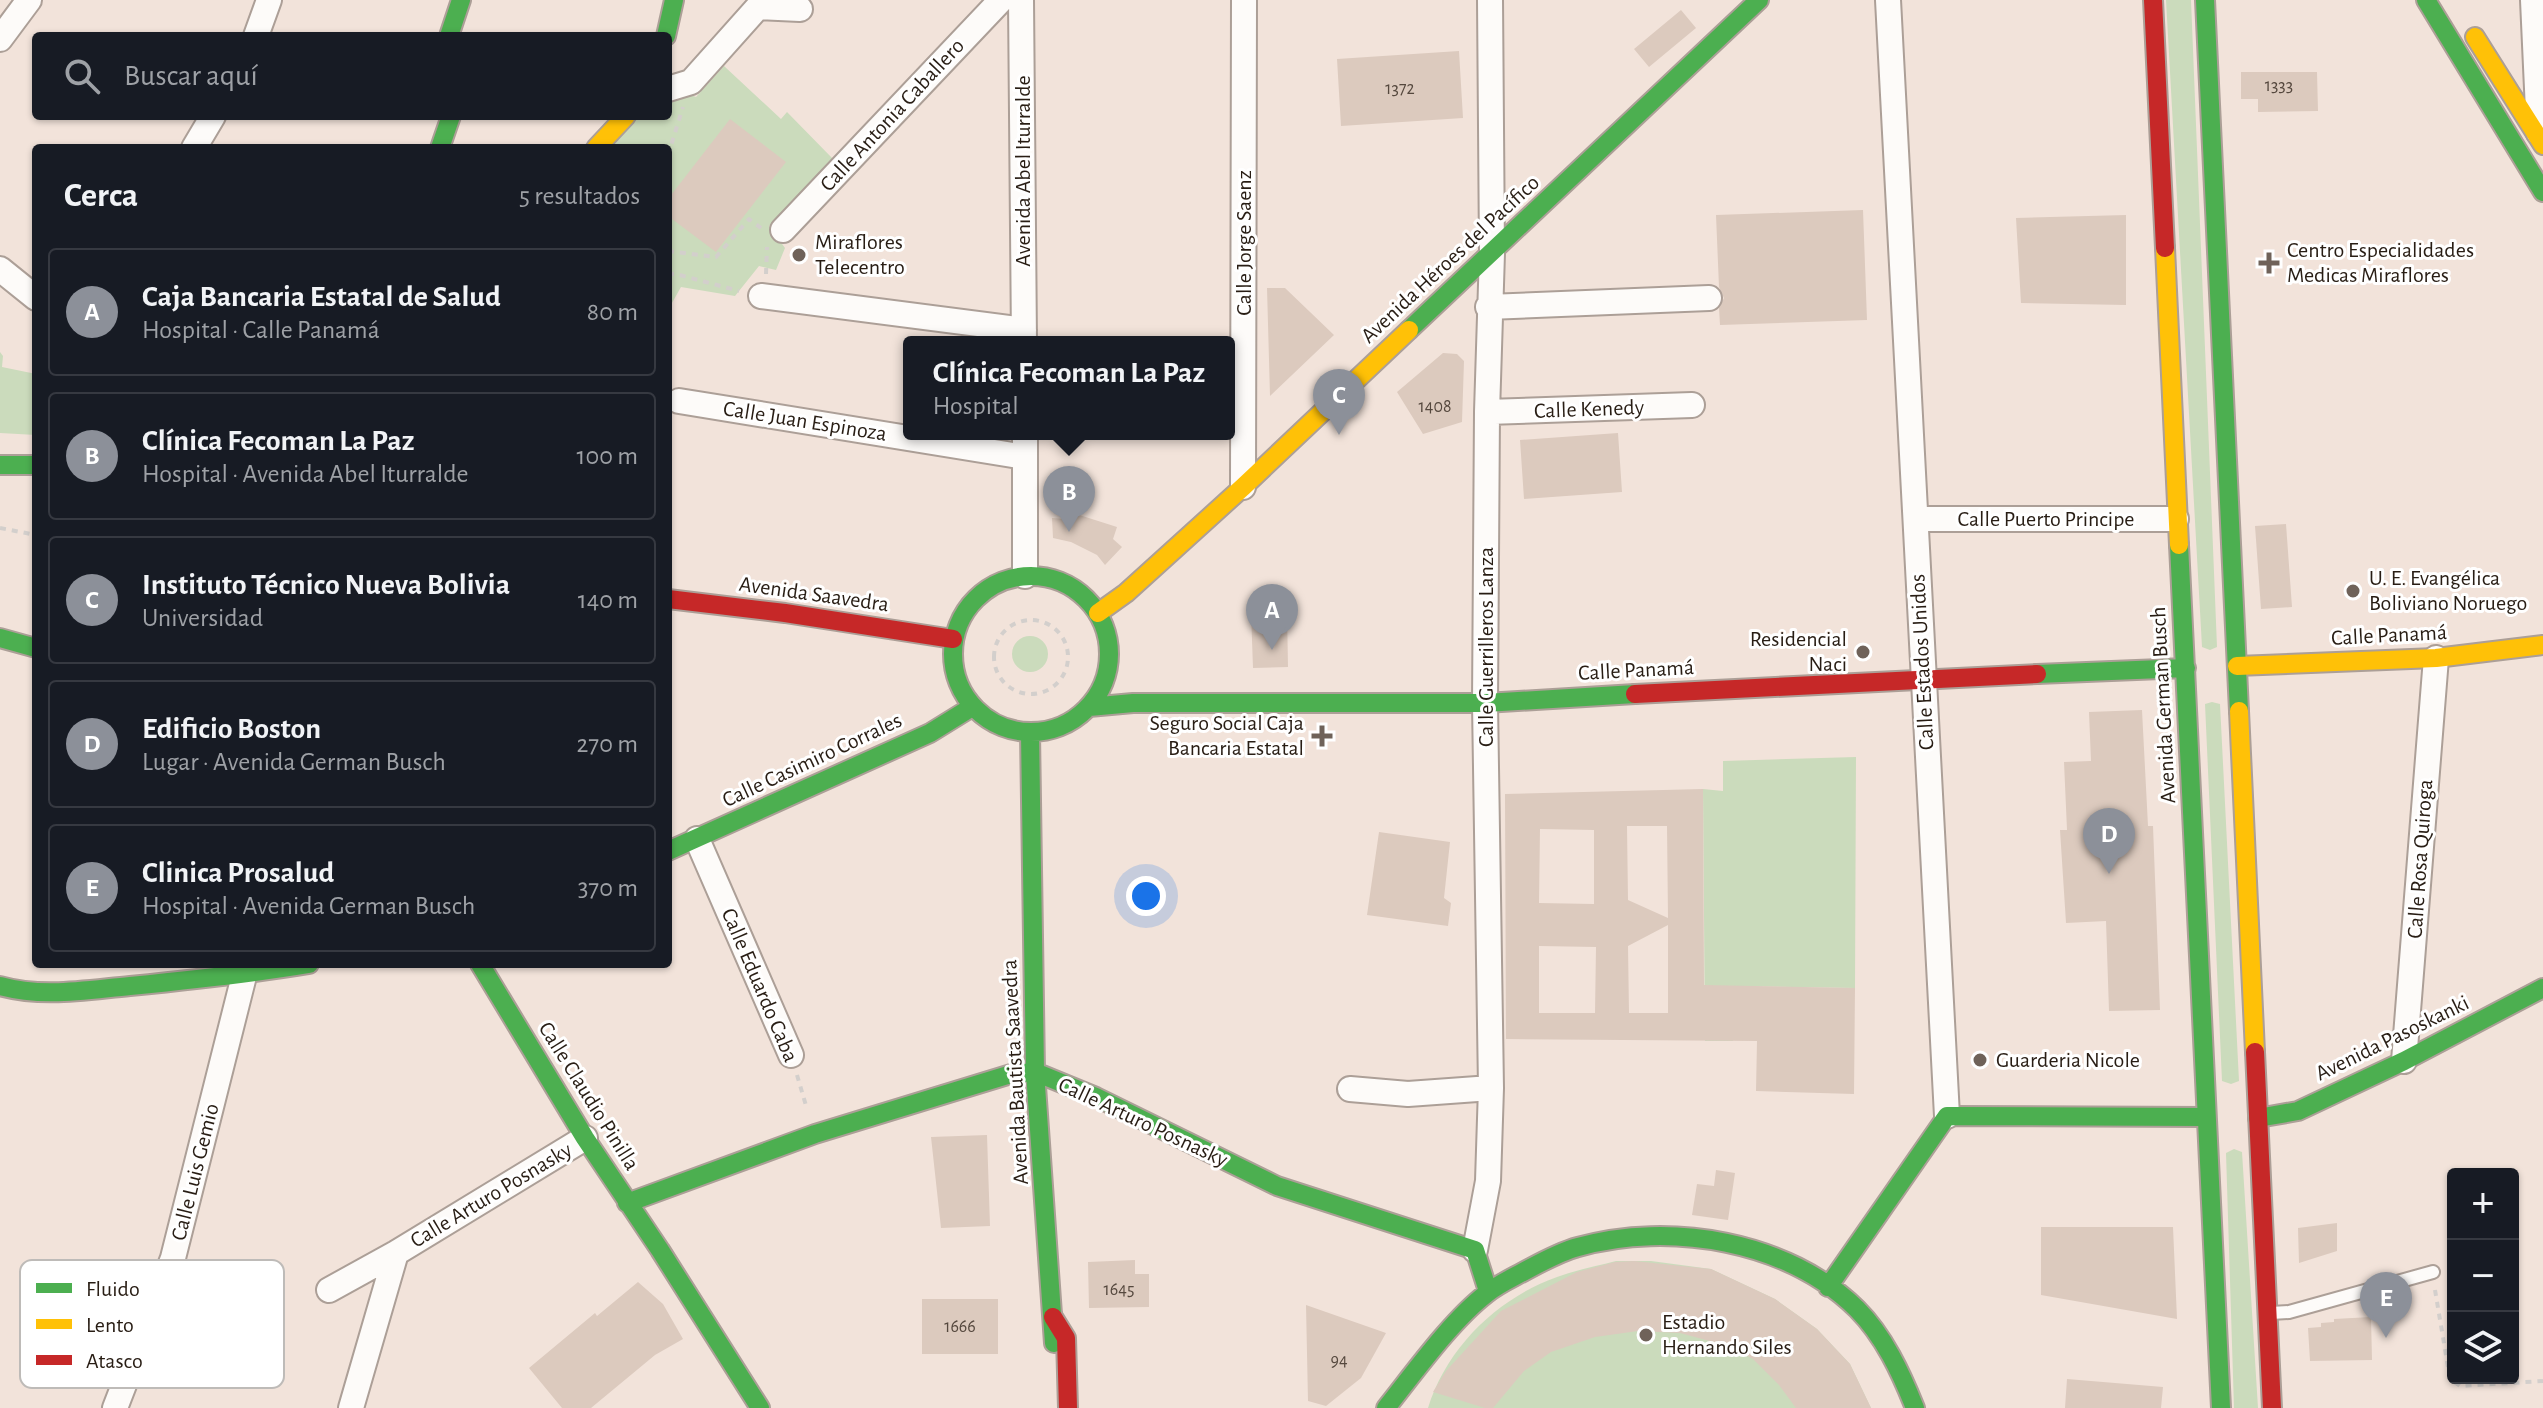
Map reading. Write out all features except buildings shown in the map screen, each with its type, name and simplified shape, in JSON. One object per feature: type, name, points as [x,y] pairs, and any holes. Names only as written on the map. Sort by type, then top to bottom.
[{"type":"main road","points":[[450,32],[461,0]]},
{"type":"main road","points":[[667,32],[674,0]]},
{"type":"main road","name":"Avenida Héroes del Pacífico","points":[[1098,613],[1126,593],[1243,487],[1759,0]]},
{"type":"main road","name":"Avenida German Busch","points":[[2153,0],[2176,519],[2193,668],[2213,1117],[2221,1408]]},
{"type":"main road","points":[[2205,0],[2252,1118],[2268,1313],[2272,1408]]},
{"type":"main road","points":[[2426,0],[2543,192]]},
{"type":"main road","points":[[2469,27],[2541,142]]},
{"type":"main road","points":[[2466,66],[2486,54]]},
{"type":"main road","points":[[2503,80],[2520,83],[2535,74]]},
{"type":"main road","points":[[441,144],[450,120]]},
{"type":"main road","points":[[600,144],[622,120]]},
{"type":"main road","points":[[0,465],[32,465]]},
{"type":"main road","points":[[1025,576],[1048,578],[1080,593],[1098,613],[1108,638],[1108,666],[1098,695],[1089,707],[1067,724],[1049,731],[1030,733],[997,725],[972,707],[962,692],[955,675],[953,639],[962,616],[977,597],[997,584],[1025,576]]},
{"type":"main road","name":"Avenida Saavedra","points":[[672,599],[953,639]]},
{"type":"main road","points":[[0,638],[32,647]]},
{"type":"main road","name":"Calle Panamá","points":[[2231,666],[2436,658],[2543,645]]},
{"type":"main road","name":"Calle Panamá","points":[[1089,707],[1133,703],[1485,703],[1922,678],[2193,668]]},
{"type":"main road","name":"Calle Casimiro Corrales","points":[[672,849],[930,733],[972,707]]},
{"type":"main road","name":"Avenida Bautista Saavedra","points":[[1030,733],[1035,1072],[1057,1408]]},
{"type":"main road","points":[[0,986],[30,991],[68,991],[244,968]]},
{"type":"main road","name":"Calle Claudio Pinilla","points":[[482,968],[585,1138],[760,1408]]},
{"type":"main road","name":"Avenida Pasoskanki","points":[[2252,1118],[2298,1111],[2404,1061],[2543,988]]},
{"type":"main road","name":"Calle Arturo Posnasky","points":[[627,1203],[815,1134],[1011,1074],[1035,1072],[1096,1097],[1277,1186],[1475,1250]]},
{"type":"main road","points":[[1828,1287],[1947,1116],[2213,1117]]},
{"type":"main road","points":[[1386,1408],[1452,1327],[1488,1291],[1577,1247],[1638,1236],[1704,1238],[1767,1254],[1828,1287],[1856,1307],[1879,1337],[1915,1408]]},
{"type":"main road","name":"Calle Claudio Pinilla","points":[[660,1250],[682,1273]]},
{"type":"main road","name":"Calle Guerrilleros Lanza","points":[[1475,1250],[1488,1291]]},
{"type":"main road","points":[[1053,1317],[1066,1338],[1068,1408]]},
{"type":"street","points":[[0,39],[29,0]]},
{"type":"street","points":[[257,32],[269,0]]},
{"type":"street","name":"Calle Antonia Caballero","points":[[770,234],[1001,0]]},
{"type":"street","name":"Avenida Abel Iturralde","points":[[1021,0],[1024,336]]},
{"type":"street","name":"Calle Jorge Saenz","points":[[1243,487],[1244,0]]},
{"type":"street","name":"Calle Guerrilleros Lanza","points":[[1475,1250],[1488,1181],[1491,1088],[1485,703],[1488,307],[1492,253],[1490,0]]},
{"type":"street","name":"Calle Estados Unidos","points":[[1888,0],[1947,1116]]},
{"type":"street","points":[[2533,0],[2543,183]]},
{"type":"street","points":[[680,86],[758,7],[800,9]]},
{"type":"street","points":[[196,144],[211,120]]},
{"type":"street","points":[[0,269],[32,295]]},
{"type":"street","points":[[761,296],[1024,336]]},
{"type":"street","points":[[1488,307],[1709,298]]},
{"type":"street","name":"Calle Juan Espinoza","points":[[679,401],[903,430]]},
{"type":"street","name":"Calle Kenedy","points":[[1487,412],[1692,405]]},
{"type":"street","name":"Calle Juan Espinoza","points":[[979,440],[1025,446]]},
{"type":"street","points":[[1025,446],[1025,576]]},
{"type":"street","name":"Calle Puerto Principe","points":[[1916,519],[2176,519]]},
{"type":"street","name":"Calle Rosa Quiroga","points":[[2404,1061],[2436,658]]},
{"type":"street","name":"Calle Eduardo Caba","points":[[697,839],[791,1055]]},
{"type":"street","name":"Calle Luis Gemio","points":[[172,1260],[244,968]]},
{"type":"street","points":[[1350,1089],[1408,1094],[1491,1088]]},
{"type":"street","name":"Calle Arturo Posnasky","points":[[329,1290],[585,1138]]},
{"type":"street","name":"Calle Arturo Posnasky","points":[[351,1408],[396,1253]]},
{"type":"street","name":"Calle Luis Gemio","points":[[115,1408],[123,1388]]},
{"type":"lane","points":[[2268,1313],[2289,1312],[2433,1272]]},
{"type":"path","points":[[670,144],[680,86]]},
{"type":"path","points":[[672,252],[716,257],[749,219],[770,234],[768,252]]},
{"type":"path","points":[[672,274],[761,296]]},
{"type":"path","points":[[0,528],[32,534]]},
{"type":"path","points":[[1039,620],[1059,632],[1065,641],[1068,664],[1064,675],[1048,691],[1026,694],[1006,685],[999,677],[995,667],[995,646],[1006,628],[1016,623],[1039,620]]},
{"type":"path","name":"Calle Eduardo Caba","points":[[791,1055],[815,1134]]},
{"type":"path","points":[[2433,1272],[2441,1336],[2454,1385],[2543,1381]]},
{"type":"green space","points":[[2166,0],[2191,0],[2217,647],[2210,650],[2202,647]]},
{"type":"green space","points":[[724,66],[781,119],[787,112],[834,160],[769,226],[785,248],[776,270],[759,266],[735,296],[681,287],[672,303],[672,144],[612,144],[632,120],[672,120],[672,98],[688,94],[696,97]]},
{"type":"green space","points":[[0,352],[3,356],[2,367],[32,373],[32,435],[0,433]]},
{"type":"green space","points":[[1030,636],[1043,641],[1048,654],[1043,667],[1030,672],[1017,667],[1012,654],[1017,641]]},
{"type":"green space","points":[[2205,704],[2220,704],[2239,1081],[2231,1084],[2222,1081]]},
{"type":"green space","points":[[1856,757],[1855,988],[1735,986],[1733,1041],[1705,1041],[1703,789],[1723,791],[1723,761]]},
{"type":"green space","points":[[2234,1149],[2242,1152],[2258,1408],[2234,1408],[2226,1153]]},
{"type":"green space","name":"Estadio Hernando Siles","points":[[1616,1261],[1651,1261],[1711,1269],[1775,1299],[1817,1329],[1850,1364],[1871,1408],[1428,1408],[1448,1365],[1462,1345],[1495,1312],[1535,1286]]},
{"type":"traffic: fast","points":[[450,32],[461,0]]},
{"type":"traffic: fast","points":[[667,32],[674,0]]},
{"type":"traffic: fast","points":[[1409,330],[1759,0]]},
{"type":"traffic: fast","points":[[2205,0],[2239,711]]},
{"type":"traffic: fast","points":[[2426,0],[2543,192]]},
{"type":"traffic: fast","points":[[441,144],[450,120]]},
{"type":"traffic: fast","points":[[0,465],[32,465]]},
{"type":"traffic: fast","points":[[2179,545],[2221,1408]]},
{"type":"traffic: fast","points":[[1031,576],[1061,582],[1086,599],[1103,624],[1109,654],[1103,684],[1086,709],[1061,726],[1031,732],[1001,726],[976,709],[959,684],[953,654],[959,624],[976,599],[1001,582],[1031,576]]},
{"type":"traffic: fast","points":[[0,638],[32,647]]},
{"type":"traffic: fast","points":[[2037,674],[2186,668]]},
{"type":"traffic: fast","points":[[1089,707],[1133,703],[1485,703],[1635,694]]},
{"type":"traffic: fast","points":[[672,849],[930,733],[972,707]]},
{"type":"traffic: fast","points":[[1030,733],[1035,1072],[1054,1343]]},
{"type":"traffic: fast","points":[[0,986],[32,992],[81,991],[279,968]]},
{"type":"traffic: fast","points":[[482,968],[585,1138],[760,1408]]},
{"type":"traffic: fast","points":[[2258,1118],[2298,1111],[2404,1061],[2543,988]]},
{"type":"traffic: fast","points":[[627,1203],[815,1134],[1011,1074],[1035,1072],[1096,1097],[1277,1186],[1475,1250],[1488,1291]]},
{"type":"traffic: fast","points":[[1828,1287],[1947,1116],[2206,1117]]},
{"type":"traffic: fast","points":[[1386,1408],[1446,1333],[1495,1288],[1571,1249],[1614,1239],[1651,1236],[1689,1237],[1763,1253],[1797,1267],[1829,1286],[1857,1309],[1884,1343],[1915,1408]]},
{"type":"traffic: slow","points":[[2475,37],[2543,145]]},
{"type":"traffic: slow","points":[[600,144],[622,120]]},
{"type":"traffic: slow","points":[[2165,248],[2179,545]]},
{"type":"traffic: slow","points":[[1098,613],[1126,593],[1243,487],[1409,330]]},
{"type":"traffic: slow","points":[[2237,666],[2436,658],[2543,645]]},
{"type":"traffic: slow","points":[[2239,711],[2255,1052]]},
{"type":"traffic: jam","points":[[2153,0],[2165,248]]},
{"type":"traffic: jam","points":[[672,599],[953,639]]},
{"type":"traffic: jam","points":[[1635,694],[2037,674]]},
{"type":"traffic: jam","points":[[2255,1052],[2272,1408]]},
{"type":"traffic: jam","points":[[1053,1317],[1066,1338],[1068,1408]]},
{"type":"place","name":"Miraflores Telecentro","points":[[799,255]]},
{"type":"place","name":"Centro Especialidades Medicas Miraflores","points":[[2269,263]]},
{"type":"place","name":"Instituto Técnico Nueva Bolivia","points":[[1339,435]]},
{"type":"place","name":"Clínica Fecoman La Paz","points":[[1069,532]]},
{"type":"place","name":"U. E. Evangélica Boliviano Noruego","points":[[2353,591]]},
{"type":"place","name":"Caja Bancaria Estatal de Salud","points":[[1272,650]]},
{"type":"place","name":"Residencial Naci","points":[[1863,652]]},
{"type":"place","name":"Seguro Social Caja Bancaria Estatal","points":[[1322,736]]},
{"type":"place","name":"Edificio Boston","points":[[2109,874]]},
{"type":"place","name":"Guarderia Nicole","points":[[1980,1060]]},
{"type":"place","name":"Estadio Hernando Siles","points":[[1646,1335]]},
{"type":"place","name":"Clinica Prosalud","points":[[2386,1338]]}]
